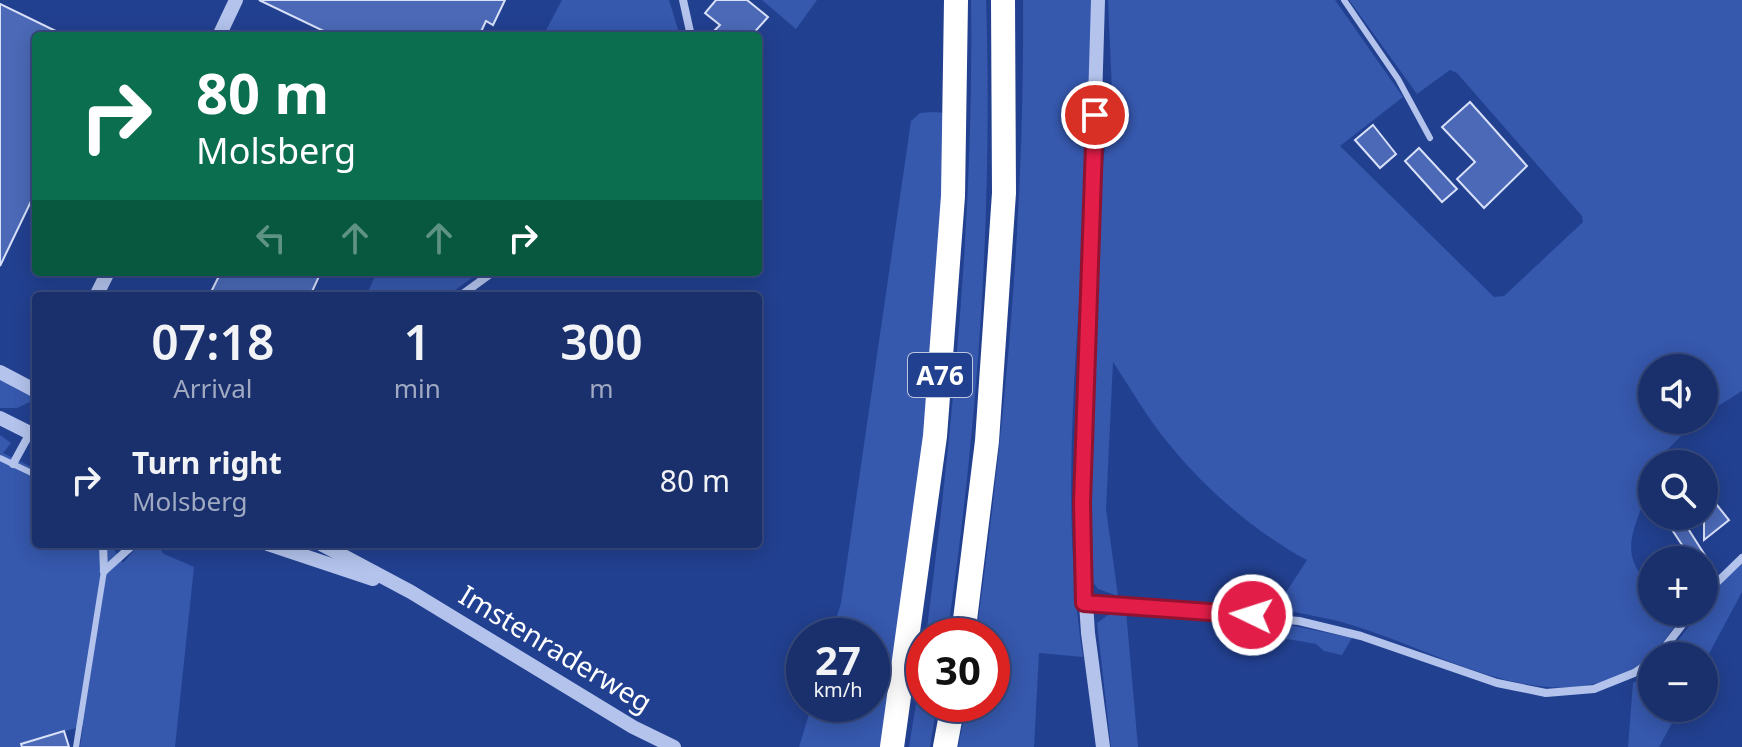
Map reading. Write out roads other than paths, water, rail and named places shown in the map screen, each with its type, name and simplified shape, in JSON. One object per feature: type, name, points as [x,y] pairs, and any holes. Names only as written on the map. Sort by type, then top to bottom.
[{"type":"highway","name":"A76","points":[[892,747],[935,436],[953,196],[956,0]]},
{"type":"highway","name":"A76","points":[[965,618],[987,441],[1004,193],[1003,0]]},
{"type":"highway","points":[[945,747],[950,722]]},
{"type":"street","points":[[221,32],[236,0]]},
{"type":"street","points":[[683,0],[690,32]]},
{"type":"street","points":[[1098,0],[1082,503],[1084,603],[1103,747]]},
{"type":"street","points":[[466,292],[488,276]]},
{"type":"street","points":[[0,372],[32,389]]},
{"type":"street","points":[[0,418],[32,429]]},
{"type":"street","points":[[13,464],[32,433]]},
{"type":"street","points":[[103,548],[104,571]]},
{"type":"street","points":[[104,571],[130,548]]},
{"type":"street","name":"Imstenraderweg","points":[[280,548],[411,592]]},
{"type":"street","name":"Imstenraderweg","points":[[328,548],[411,592],[633,727],[674,747]]},
{"type":"street","points":[[1718,581],[1742,558]]},
{"type":"street","points":[[1084,603],[1299,621],[1361,636],[1497,683],[1546,693],[1594,689],[1638,670]]},
{"type":"street","points":[[1669,642],[1681,626]]},
{"type":"lane","points":[[1344,0],[1398,79],[1430,138]]},
{"type":"lane","points":[[0,458],[32,473]]},
{"type":"lane","points":[[76,747],[104,571]]}]
